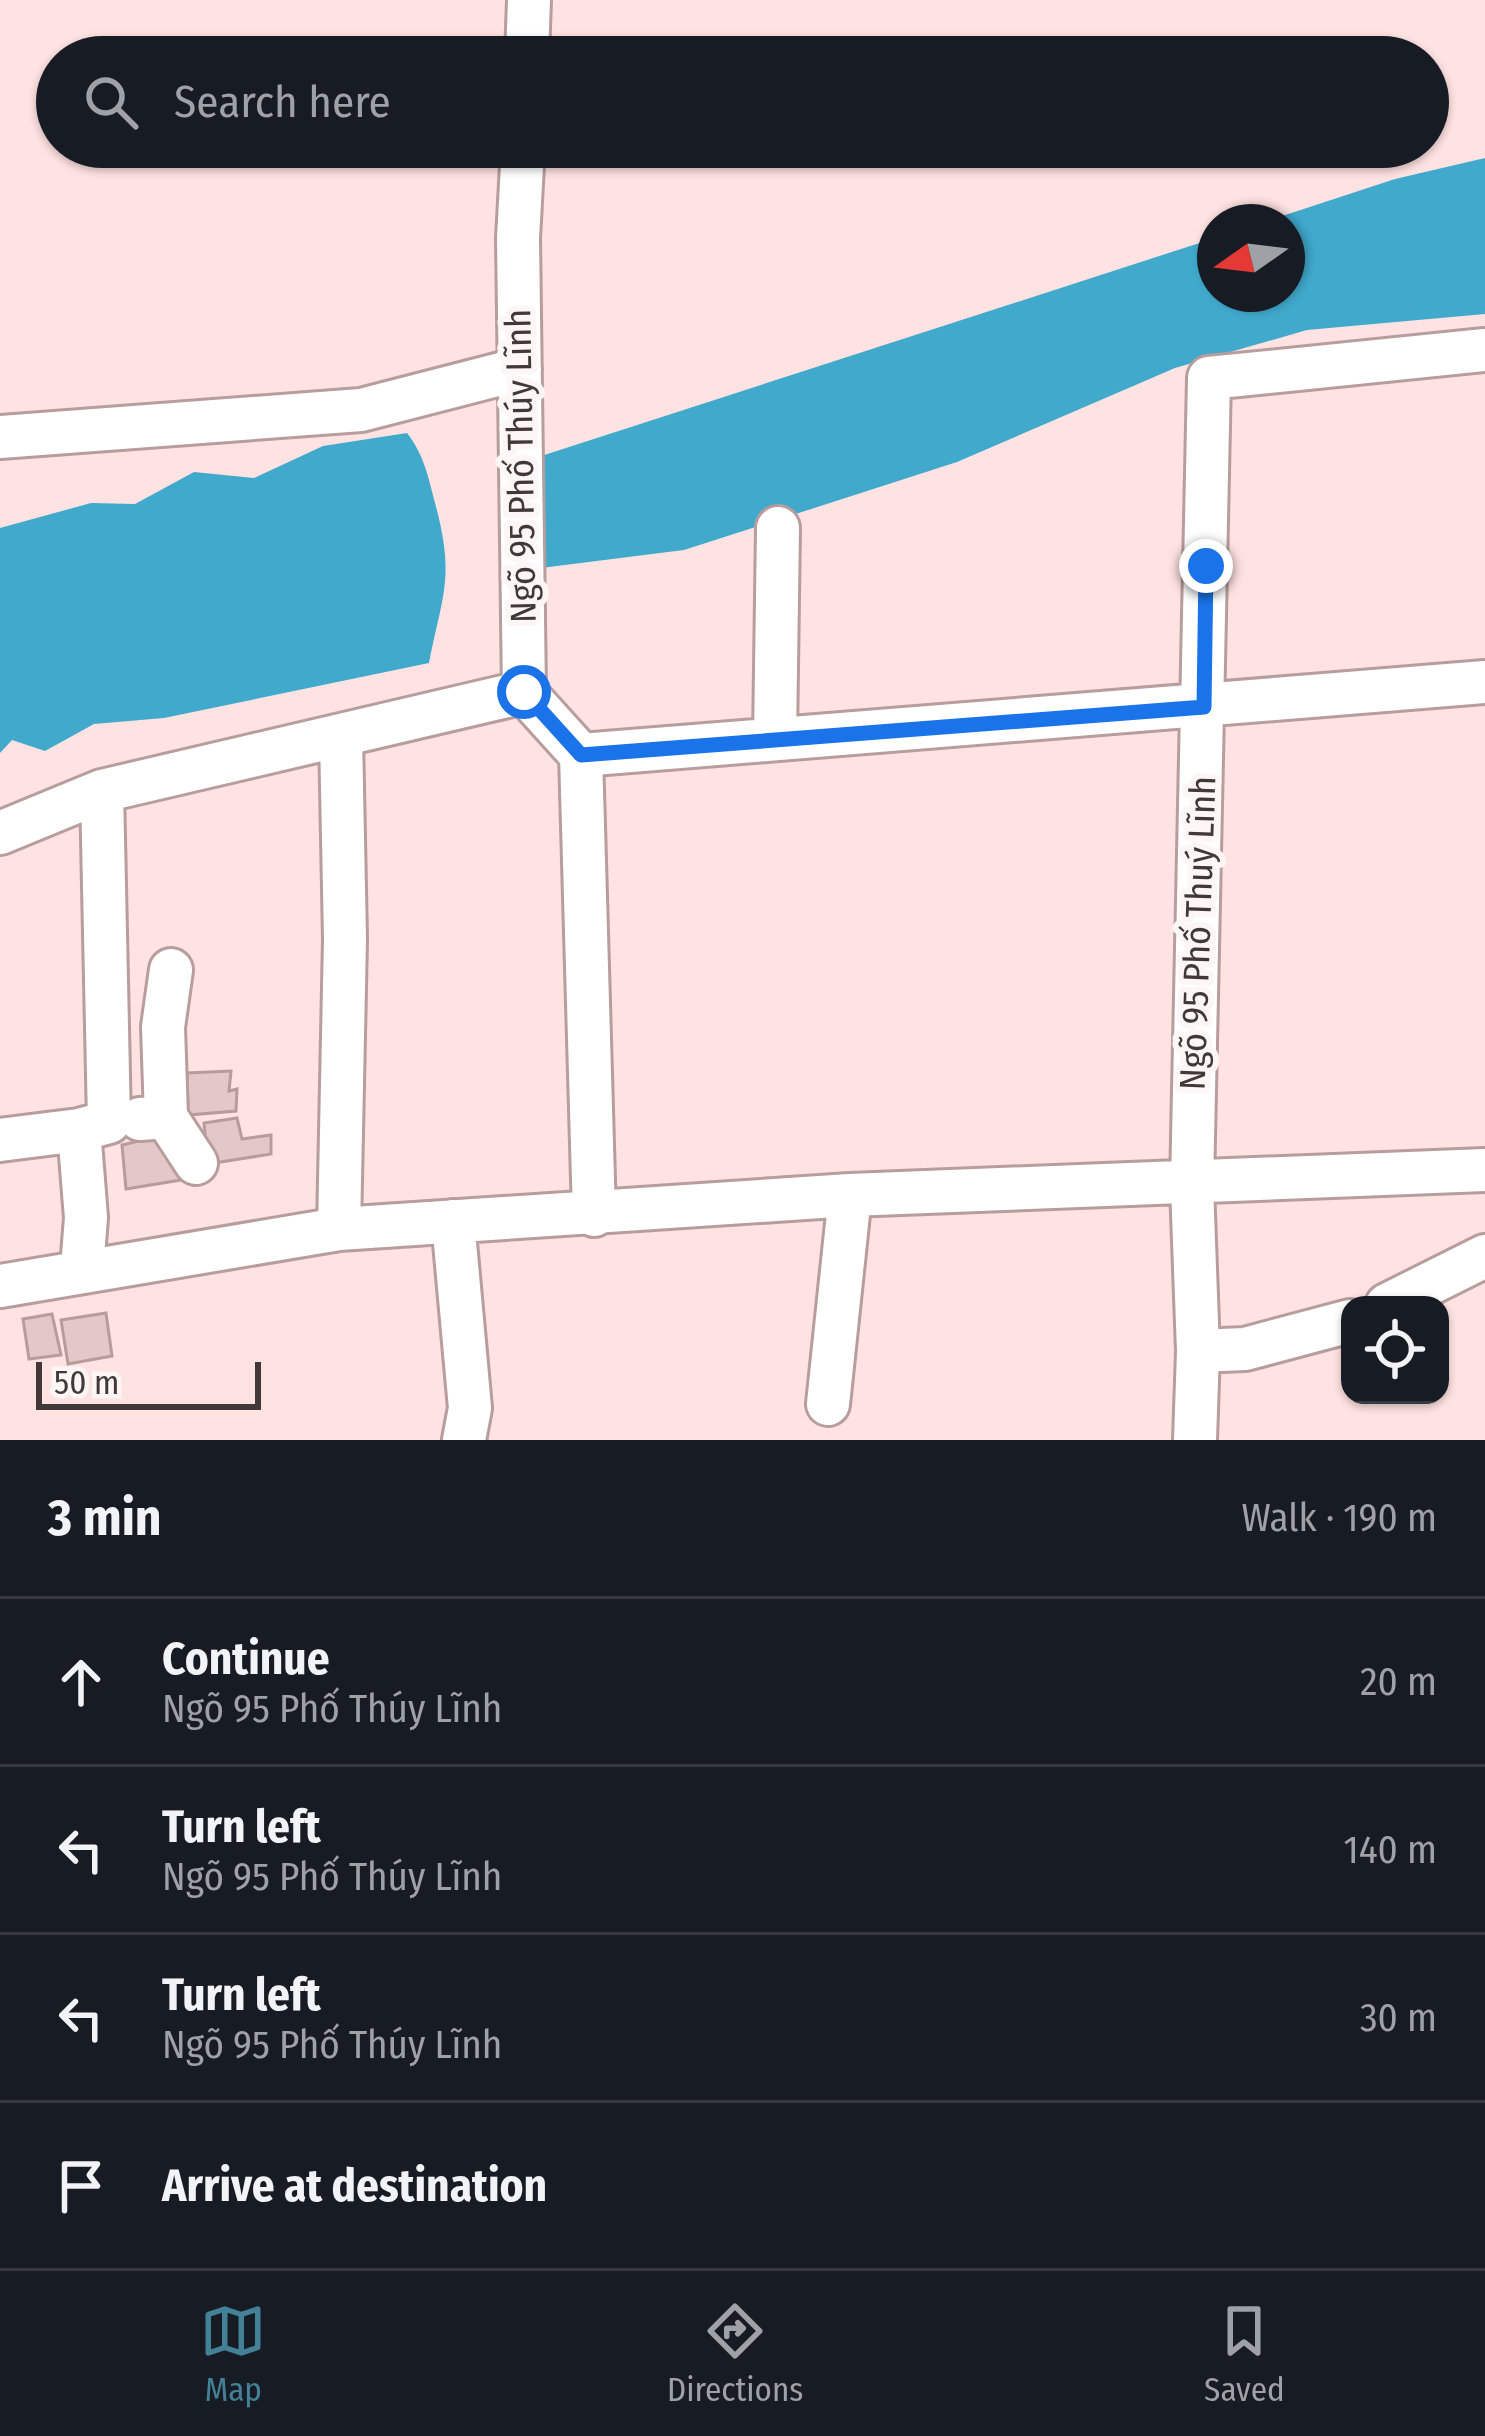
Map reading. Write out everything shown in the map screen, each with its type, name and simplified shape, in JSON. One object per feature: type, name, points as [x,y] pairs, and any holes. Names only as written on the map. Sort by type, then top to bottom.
[{"type":"street","points":[[528,36],[529,0]]},
{"type":"street","name":"Ngõ 95 Phố Thúy Lĩnh","points":[[523,168],[524,692]]},
{"type":"street","points":[[1204,707],[1209,378],[1485,350]]},
{"type":"street","points":[[0,437],[362,410],[520,369]]},
{"type":"street","points":[[775,738],[778,529]]},
{"type":"street","points":[[581,755],[1485,682]]},
{"type":"street","points":[[0,833],[102,791],[524,692],[581,755],[594,1215]]},
{"type":"street","name":"Ngõ 95 Phố Thuý Lĩnh","points":[[1195,1440],[1198,1351],[1192,1186],[1204,707]]},
{"type":"street","points":[[339,1229],[345,939],[341,736]]},
{"type":"street","points":[[82,1268],[94,1126],[102,791]]},
{"type":"street","points":[[171,970],[163,1027],[166,1117],[196,1163]]},
{"type":"street","points":[[0,1140],[166,1117]]},
{"type":"street","points":[[0,1286],[82,1268],[339,1229],[850,1195],[1192,1186],[1485,1170]]},
{"type":"street","points":[[828,1404],[850,1195]]},
{"type":"street","points":[[453,1221],[470,1408],[464,1440]]},
{"type":"street","points":[[1406,1296],[1485,1256]]},
{"type":"street","points":[[1198,1351],[1245,1349],[1341,1323]]},
{"type":"water","points":[[1485,158],[1485,314],[1307,330],[1175,368],[957,462],[684,550],[541,568],[535,458],[1197,244],[1197,312],[1305,312],[1305,209],[1395,179]]},
{"type":"water","points":[[407,433],[428,475],[446,567],[429,663],[164,718],[94,724],[45,751],[12,740],[0,753],[0,528],[91,503],[135,504],[194,472],[254,478],[323,446]]},
{"type":"building","points":[[231,1071],[229,1091],[237,1089],[236,1111],[188,1115],[187,1073]]},
{"type":"building","points":[[237,1118],[242,1139],[271,1135],[271,1154],[208,1164],[204,1123]]},
{"type":"building","points":[[168,1134],[187,1179],[126,1189],[122,1145]]},
{"type":"building","points":[[106,1313],[112,1356],[68,1364],[61,1320]]},
{"type":"building","points":[[52,1314],[61,1355],[29,1359],[23,1319]]},
{"type":"route","points":[[524,692],[581,755],[1204,707],[1206,566]]}]
